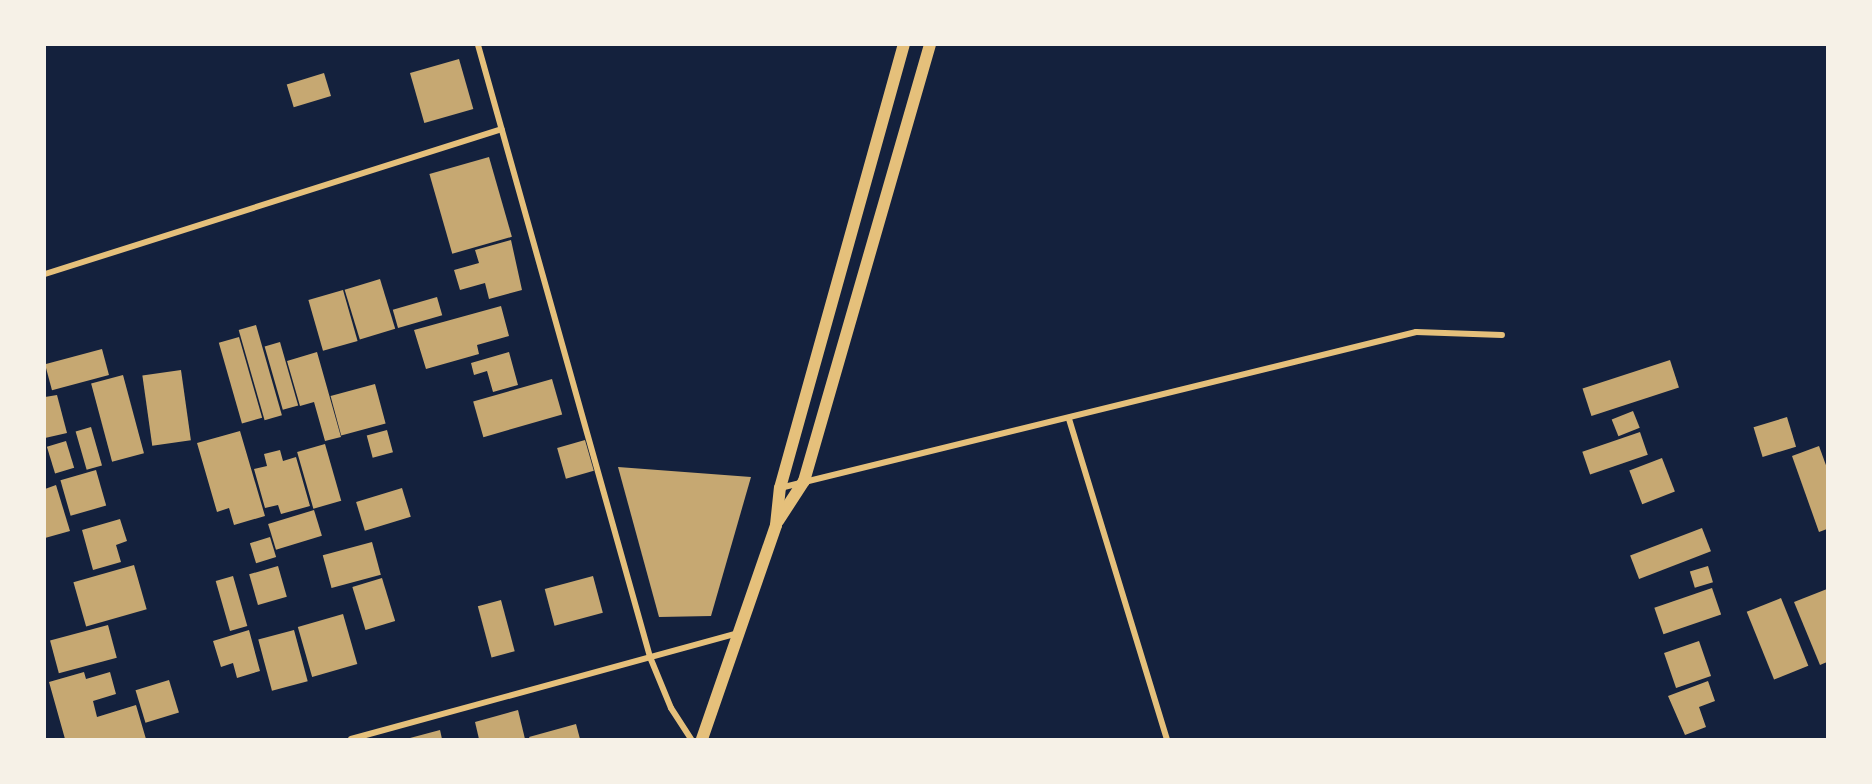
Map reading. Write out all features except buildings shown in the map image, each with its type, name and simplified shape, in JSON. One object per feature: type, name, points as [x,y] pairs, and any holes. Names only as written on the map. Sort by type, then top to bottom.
[{"type":"main road","points":[[702,739],[714,696],[739,633],[776,525],[780,488],[904,45]]},
{"type":"main road","points":[[776,525],[804,481],[930,45]]},
{"type":"street","points":[[478,45],[650,657],[670,708],[691,739]]},
{"type":"street","points":[[45,274],[502,129]]},
{"type":"street","points":[[780,488],[1069,420],[1416,332],[1502,335]]},
{"type":"street","points":[[1069,420],[1167,739]]},
{"type":"street","points":[[351,739],[739,633]]}]
